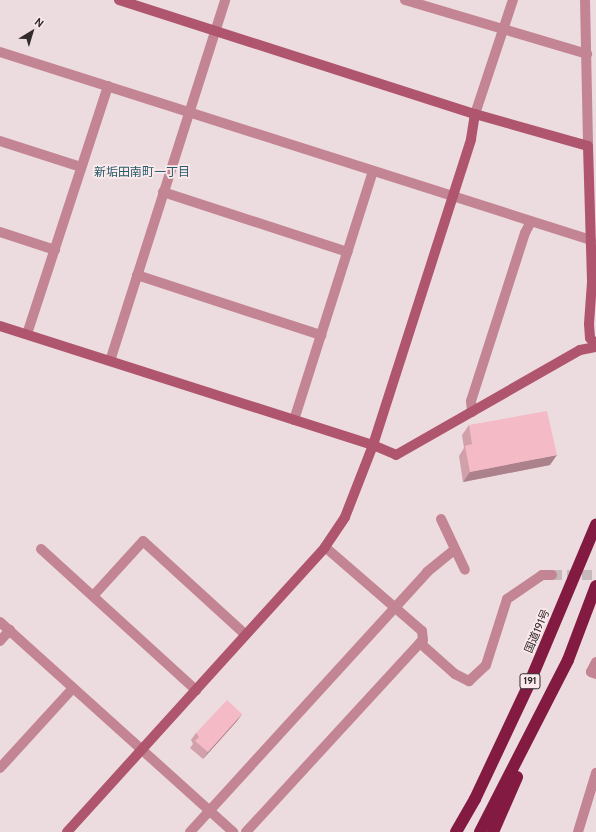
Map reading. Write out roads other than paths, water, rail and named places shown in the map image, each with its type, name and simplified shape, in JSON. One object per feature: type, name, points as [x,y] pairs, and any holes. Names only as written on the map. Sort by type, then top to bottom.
[{"type":"highway","name":"国道191号","points":[[456,832],[475,799],[529,684],[596,525]]},
{"type":"highway","name":"191","points":[[480,832],[544,711],[568,660],[596,586]]},
{"type":"highway","points":[[493,832],[544,711]]},
{"type":"street","points":[[119,0],[475,114],[588,146]]},
{"type":"street","points":[[110,361],[225,0]]},
{"type":"street","points":[[405,0],[503,31],[586,54]]},
{"type":"street","points":[[67,832],[325,547],[348,511],[373,444],[471,139],[475,114],[514,0]]},
{"type":"street","points":[[0,326],[373,444],[396,455],[580,350],[596,346],[590,338],[589,324],[592,282],[586,0]]},
{"type":"street","points":[[0,52],[190,111],[591,240]]},
{"type":"street","points":[[27,334],[108,86]]},
{"type":"street","points":[[0,141],[81,167]]},
{"type":"street","points":[[294,420],[373,171]]},
{"type":"street","points":[[163,192],[348,252]]},
{"type":"street","points":[[472,412],[471,401],[525,232],[531,221]]},
{"type":"street","points":[[0,232],[55,250]]},
{"type":"street","points":[[137,274],[322,335]]},
{"type":"street","points":[[441,519],[454,550],[465,570]]},
{"type":"street","points":[[93,596],[144,541],[246,635]]},
{"type":"street","points":[[246,832],[423,640],[422,631],[325,547]]},
{"type":"street","points":[[41,549],[196,690]]},
{"type":"street","points":[[190,832],[394,607],[437,562],[454,550]]},
{"type":"street","points":[[420,644],[455,674],[469,681],[486,665],[507,598],[542,575],[552,575]]},
{"type":"street","points":[[0,622],[233,832]]},
{"type":"street","points":[[0,641],[10,630]]},
{"type":"street","points":[[596,662],[591,672],[596,674]]},
{"type":"street","points":[[0,768],[73,688]]},
{"type":"street","points":[[578,832],[596,773]]},
{"type":"tunnel","points":[[552,575],[596,575]]},
{"type":"district","name":"新垢田南町一丁目","points":[[142,172]]}]
